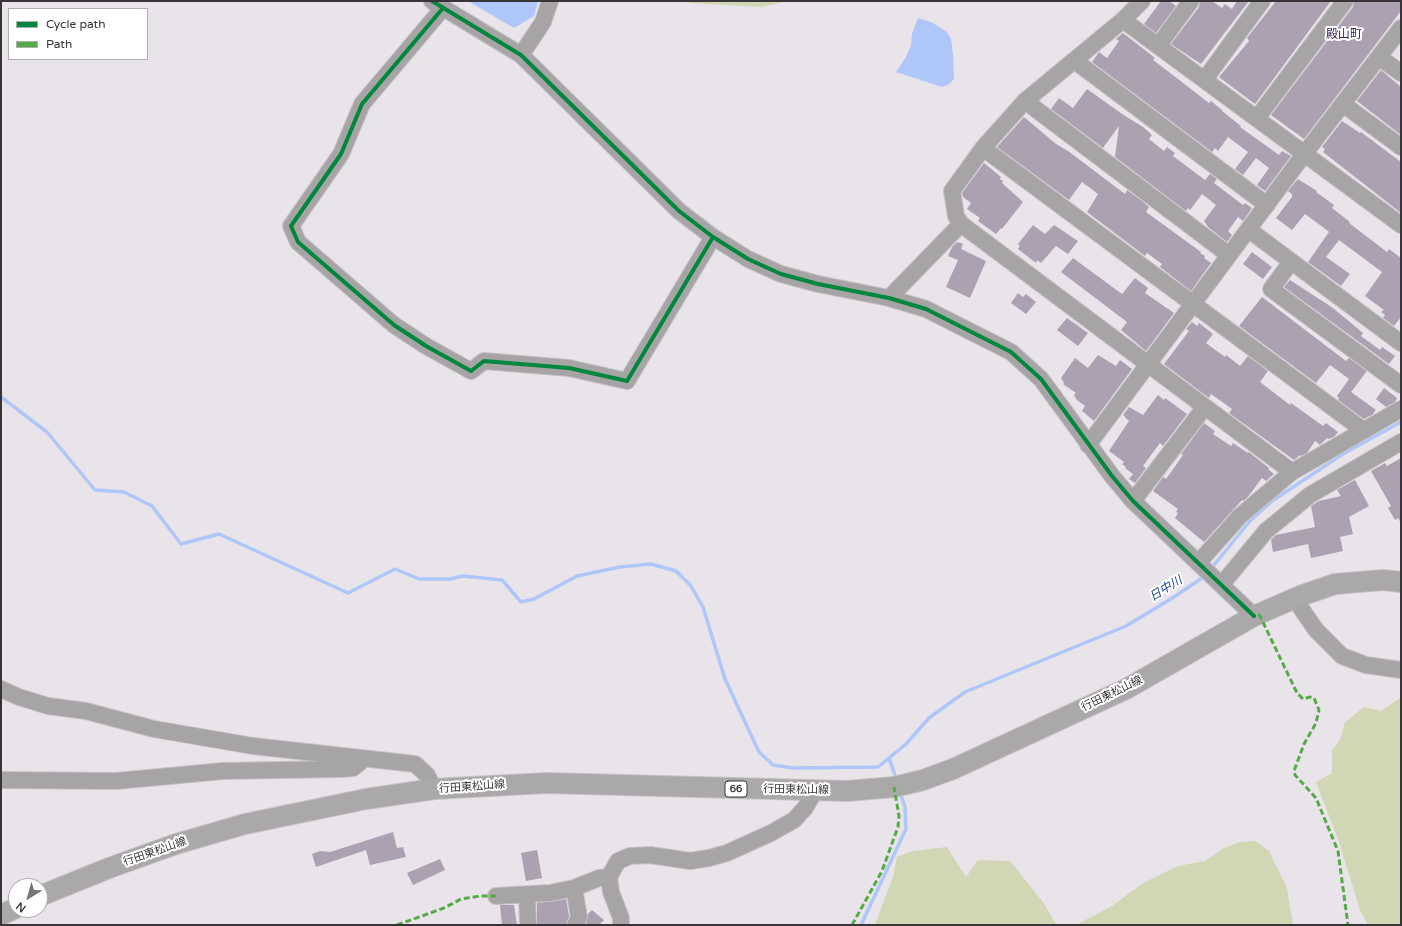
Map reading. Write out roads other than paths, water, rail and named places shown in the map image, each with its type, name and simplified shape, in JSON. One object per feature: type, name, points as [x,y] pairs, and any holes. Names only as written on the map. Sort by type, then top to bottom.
[{"type":"main road","name":"行田東松山線","points":[[48,893],[109,868],[176,844],[245,824],[366,799],[434,789],[546,783],[627,784],[816,791],[847,791],[894,787],[923,780],[953,768],[1126,689],[1254,616],[1294,598],[1335,584],[1382,580],[1401,582]]},
{"type":"street","points":[[521,55],[543,22],[550,1]]},
{"type":"street","points":[[1142,1],[1123,20],[1025,101],[983,148],[952,191],[956,216],[961,224],[1204,408],[1292,472]]},
{"type":"street","points":[[1158,46],[1191,1]]},
{"type":"street","points":[[1205,79],[1262,1]]},
{"type":"street","points":[[1257,118],[1345,1]]},
{"type":"street","points":[[713,237],[627,381],[569,368],[484,361],[470,371],[426,346],[394,325],[298,242],[291,226],[341,154],[362,104],[438,4],[521,55],[679,211],[713,237],[748,259],[781,274],[818,284],[889,298],[926,309],[1010,352],[1041,379],[1088,444],[1133,501],[1254,616]]},
{"type":"street","points":[[1123,20],[1401,225]]},
{"type":"street","points":[[1088,444],[1305,153],[1401,28]]},
{"type":"street","points":[[1379,57],[1401,73]]},
{"type":"street","points":[[1075,61],[1267,205]]},
{"type":"street","points":[[1025,101],[1229,255]]},
{"type":"street","points":[[1343,104],[1401,147]]},
{"type":"street","points":[[983,148],[1363,430]]},
{"type":"street","points":[[889,298],[961,224]]},
{"type":"street","points":[[1249,230],[1401,343]]},
{"type":"street","points":[[1291,262],[1271,289],[1401,385]]},
{"type":"street","points":[[1133,501],[1204,408]]},
{"type":"street","points":[[1198,563],[1240,516],[1292,472],[1401,409]]},
{"type":"street","points":[[1222,584],[1266,531],[1310,495],[1401,442]]},
{"type":"street","points":[[1294,598],[1316,630],[1328,640],[1342,656],[1366,665],[1401,670]]},
{"type":"street","points":[[1,689],[19,697],[48,706],[86,711],[154,729],[253,746],[415,764],[427,775],[434,789]]},
{"type":"street","points":[[1,780],[116,781],[223,771],[342,769],[353,768],[364,759]]},
{"type":"street","points":[[621,925],[621,918],[611,892],[609,877],[618,861],[630,856],[650,855],[690,861],[727,853],[771,833],[794,820],[806,808],[816,791]]},
{"type":"street","points":[[496,896],[526,896],[550,893],[574,888],[599,878],[609,877]]},
{"type":"street","points":[[574,888],[579,917],[575,925]]},
{"type":"street","points":[[526,896],[528,925]]},
{"type":"water","points":[[468,1],[538,1],[534,16],[514,28]]},
{"type":"water","points":[[918,18],[931,22],[946,31],[951,38],[954,79],[949,84],[942,87],[896,72],[906,57],[911,45],[912,34]]},
{"type":"waterway","points":[[1,397],[47,432],[95,490],[124,492],[152,506],[181,544],[219,534],[348,593],[395,569],[419,579],[450,579],[463,576],[502,580],[521,602],[534,599],[577,576],[620,567],[651,564],[676,571],[691,586],[703,607],[725,679],[759,752],[773,765],[793,768],[878,767],[906,744],[929,718],[965,692],[1126,626],[1205,576]]},
{"type":"waterway","name":"日中川","points":[[1210,570],[1250,521],[1272,501],[1343,454],[1401,422]]},
{"type":"waterway","points":[[889,758],[897,781]]},
{"type":"waterway","points":[[861,925],[906,829],[905,807],[900,793]]},
{"type":"district","name":"殿山町","points":[[1344,35]]}]
